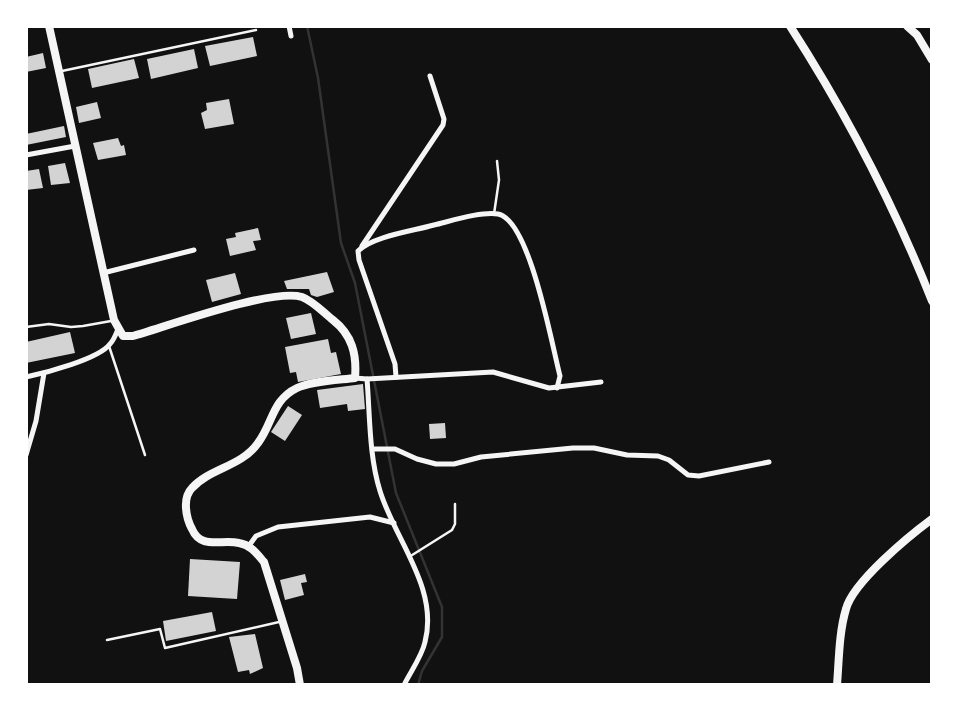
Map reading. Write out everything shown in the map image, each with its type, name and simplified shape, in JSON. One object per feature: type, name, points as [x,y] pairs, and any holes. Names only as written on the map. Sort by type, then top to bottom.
[{"type":"main road","points":[[48,26],[114,320],[120,332],[134,336],[246,303],[285,295],[304,298],[337,323],[351,341],[356,360],[355,378],[298,387],[278,402],[258,444],[236,463],[190,489],[186,503],[188,520],[196,537],[207,542],[240,543],[254,550],[264,562],[300,685]]},
{"type":"main road","points":[[790,26],[867,158],[932,301]]},
{"type":"main road","points":[[907,26],[927,45],[932,60]]},
{"type":"main road","points":[[837,685],[846,607],[866,578],[907,538],[932,519]]},
{"type":"street","points":[[289,26],[291,36]]},
{"type":"street","points":[[396,377],[396,364],[359,261],[358,251],[443,125],[444,119],[430,76]]},
{"type":"street","points":[[26,155],[75,146]]},
{"type":"street","points":[[358,251],[364,246],[441,224],[495,214],[510,220],[521,236],[532,264],[560,376],[557,388]]},
{"type":"street","points":[[103,273],[194,250]]},
{"type":"street","points":[[26,377],[71,365],[109,346],[120,332]]},
{"type":"street","points":[[355,378],[494,372],[549,388],[601,382]]},
{"type":"street","points":[[26,455],[36,421],[44,373]]},
{"type":"street","points":[[367,379],[380,492],[422,589],[429,621],[425,645],[404,685]]},
{"type":"street","points":[[373,449],[395,449],[436,464],[454,464],[481,457],[594,448],[627,455],[658,456],[669,460],[688,475],[699,476],[769,462]]},
{"type":"street","points":[[248,547],[256,536],[278,527],[370,517],[394,523]]},
{"type":"lane","points":[[58,71],[256,30]]},
{"type":"lane","points":[[495,214],[499,180],[497,161]]},
{"type":"lane","points":[[26,327],[48,324],[83,326],[114,320]]},
{"type":"lane","points":[[109,346],[145,455]]},
{"type":"lane","points":[[409,557],[452,530],[455,524],[454,504]]},
{"type":"lane","points":[[107,640],[160,629],[166,647],[282,621]]},
{"type":"building","points":[[253,37],[257,56],[210,66],[205,46]]},
{"type":"building","points":[[194,49],[198,68],[151,79],[147,59]]},
{"type":"building","points":[[43,53],[46,68],[26,72],[26,57]]},
{"type":"building","points":[[134,59],[139,78],[92,88],[88,69]]},
{"type":"building","points":[[229,99],[234,124],[205,129],[201,113],[207,110],[206,103]]},
{"type":"building","points":[[97,102],[101,118],[79,123],[76,107]]},
{"type":"building","points":[[64,126],[66,137],[26,145],[26,134]]},
{"type":"building","points":[[118,138],[121,146],[124,145],[126,155],[98,160],[93,143]]},
{"type":"building","points":[[65,163],[70,183],[51,185],[48,166]]},
{"type":"building","points":[[39,169],[43,188],[26,190],[26,171]]},
{"type":"building","points":[[258,228],[261,240],[253,241],[256,250],[230,256],[226,239],[236,237],[235,233]]},
{"type":"building","points":[[327,272],[334,292],[317,297],[311,295],[309,289],[287,289],[284,281]]},
{"type":"building","points":[[235,273],[241,294],[212,302],[206,280]]},
{"type":"building","points":[[311,313],[316,334],[291,339],[286,318]]},
{"type":"building","points":[[70,332],[75,353],[26,363],[26,342]]},
{"type":"building","points":[[328,339],[331,353],[336,352],[341,374],[298,382],[296,372],[290,373],[285,347]]},
{"type":"building","points":[[363,384],[365,409],[348,411],[347,404],[320,408],[317,390]]},
{"type":"building","points":[[288,406],[302,415],[285,441],[271,432]]},
{"type":"building","points":[[445,423],[446,438],[430,439],[429,424]]},
{"type":"building","points":[[190,559],[240,562],[237,599],[188,596]]},
{"type":"building","points":[[305,574],[307,582],[301,583],[304,595],[285,600],[280,580]]},
{"type":"building","points":[[212,612],[216,631],[166,641],[163,621]]},
{"type":"building","points":[[255,634],[263,668],[250,674],[249,670],[238,672],[229,637]]},
{"type":"waterway","points":[[307,26],[318,78],[341,243],[355,283],[396,493],[442,607],[442,637],[422,671],[418,685]]}]
